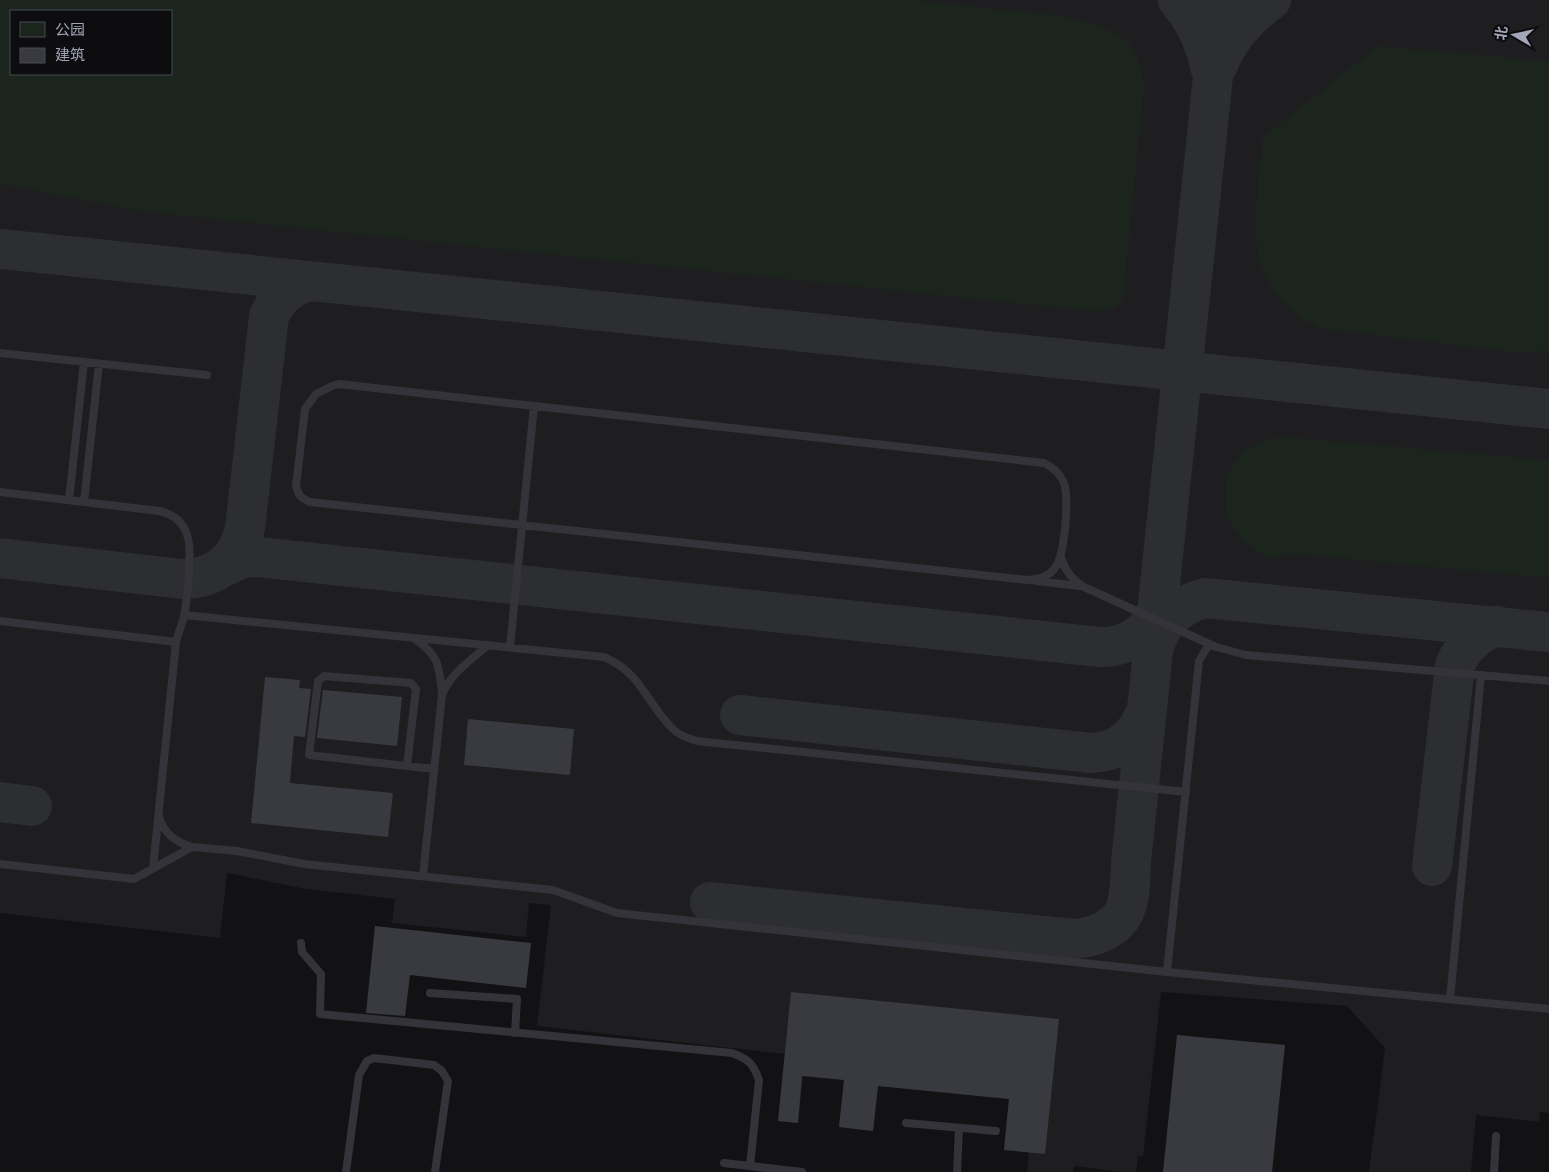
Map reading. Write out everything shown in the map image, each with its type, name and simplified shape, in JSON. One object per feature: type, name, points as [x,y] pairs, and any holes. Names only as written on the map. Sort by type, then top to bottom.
[{"type":"lane","points":[[0,353],[207,375]]},
{"type":"lane","points":[[69,500],[84,362]]},
{"type":"lane","points":[[84,502],[99,364]]},
{"type":"lane","points":[[1084,587],[310,502],[302,499],[297,492],[296,486],[305,409],[316,394],[339,384],[1044,463],[1058,474],[1066,490],[1067,500],[1061,557],[1069,575],[1084,587],[1209,644],[1246,655],[1549,681]]},
{"type":"lane","points":[[510,647],[534,406]]},
{"type":"lane","points":[[0,492],[169,513],[177,519],[188,535],[190,545],[184,615],[176,642],[153,868]]},
{"type":"lane","points":[[1028,580],[1039,579],[1048,575],[1061,557]]},
{"type":"lane","points":[[184,615],[604,657],[617,662],[639,683],[674,730],[683,736],[697,741],[1186,792]]},
{"type":"lane","points":[[0,621],[176,642]]},
{"type":"lane","points":[[414,638],[436,658],[442,695],[423,876]]},
{"type":"lane","points":[[1168,972],[1200,661],[1209,644]]},
{"type":"lane","points":[[442,695],[454,675],[488,645]]},
{"type":"lane","points":[[1450,998],[1481,675]]},
{"type":"lane","points":[[407,766],[416,689],[411,683],[324,676],[318,681],[309,755],[407,766],[434,768]]},
{"type":"lane","points":[[158,812],[161,824],[169,835],[179,843],[192,847],[237,851],[304,864],[553,890],[617,913],[1168,972],[1549,1009]]},
{"type":"lane","points":[[0,864],[134,879],[192,847]]},
{"type":"lane","points":[[301,943],[302,952],[321,974],[320,1014],[732,1053],[745,1058],[754,1068],[759,1080],[750,1166]]},
{"type":"lane","points":[[430,993],[517,999],[515,1033]]},
{"type":"lane","points":[[346,1172],[359,1075],[367,1060],[374,1058],[434,1065],[442,1071],[448,1081],[435,1172]]},
{"type":"lane","points":[[906,1124],[996,1131]]},
{"type":"lane","points":[[956,1172],[959,1128]]},
{"type":"lane","points":[[1494,1172],[1496,1136]]},
{"type":"lane","points":[[724,1162],[802,1172]]},
{"type":"shaded area","points":[[0,0],[1549,0],[1549,1113],[1540,1112],[1539,1122],[1476,1115],[1471,1172],[1369,1172],[1385,1048],[1347,1006],[1161,992],[1143,1157],[1138,1156],[1136,1172],[1074,1166],[1073,1172],[1027,1172],[1029,1152],[1004,1150],[1009,1099],[878,1086],[873,1131],[839,1127],[844,1080],[803,1076],[798,1123],[778,1121],[785,1054],[537,1026],[551,905],[529,903],[526,937],[392,923],[395,899],[306,889],[227,873],[220,938],[0,913]]},
{"type":"green space","points":[[0,0],[913,0],[1050,14],[1097,25],[1123,38],[1132,48],[1140,66],[1144,86],[1123,299],[1114,308],[1104,311],[146,212],[0,184]]},
{"type":"green space","points":[[1378,46],[1549,61],[1549,351],[1511,352],[1318,328],[1292,309],[1273,289],[1262,267],[1257,244],[1255,220],[1263,137]]},
{"type":"green space","points":[[1285,437],[1549,460],[1549,578],[1284,553],[1279,559],[1268,557],[1243,539],[1231,522],[1225,502],[1226,481],[1235,462],[1245,452],[1264,442]]},
{"type":"building","points":[[265,677],[300,680],[299,688],[311,689],[305,737],[294,736],[290,783],[393,793],[388,837],[251,823]]},
{"type":"building","points":[[323,690],[402,697],[397,746],[317,738]]},
{"type":"building","points":[[468,719],[574,729],[570,775],[464,765]]},
{"type":"building","points":[[375,926],[531,943],[526,988],[410,975],[405,1016],[366,1013]]},
{"type":"building","points":[[791,992],[1059,1019],[1045,1154],[1004,1150],[1009,1099],[878,1086],[873,1131],[839,1127],[844,1080],[802,1076],[798,1123],[778,1121]]},
{"type":"building","points":[[1177,1035],[1285,1045],[1272,1172],[1163,1172]]},
{"type":"taxiway","points":[[1178,0],[1198,31],[1210,67]]},
{"type":"taxiway","points":[[710,902],[1073,939],[1088,937],[1102,932],[1115,924],[1124,912],[1130,887],[1131,862],[1221,0]]},
{"type":"taxiway","points":[[1218,65],[1227,46],[1239,29],[1271,0]]},
{"type":"taxiway","points":[[0,249],[1549,409]]},
{"type":"taxiway","points":[[0,558],[182,579],[205,576],[224,566],[237,550],[245,528],[269,316],[284,294],[295,286],[309,281]]},
{"type":"taxiway","points":[[219,569],[243,558],[258,557],[1100,647],[1119,645],[1136,637],[1149,625],[1158,608]]},
{"type":"taxiway","points":[[1154,647],[1161,630],[1173,615],[1187,605],[1205,598],[1549,632]]},
{"type":"taxiway","points":[[1432,866],[1455,665],[1463,651],[1472,641],[1484,632],[1498,626]]},
{"type":"taxiway","points":[[740,715],[1091,753],[1111,749],[1126,741],[1133,735],[1147,709]]},
{"type":"taxiway","points":[[0,802],[32,806]]}]
